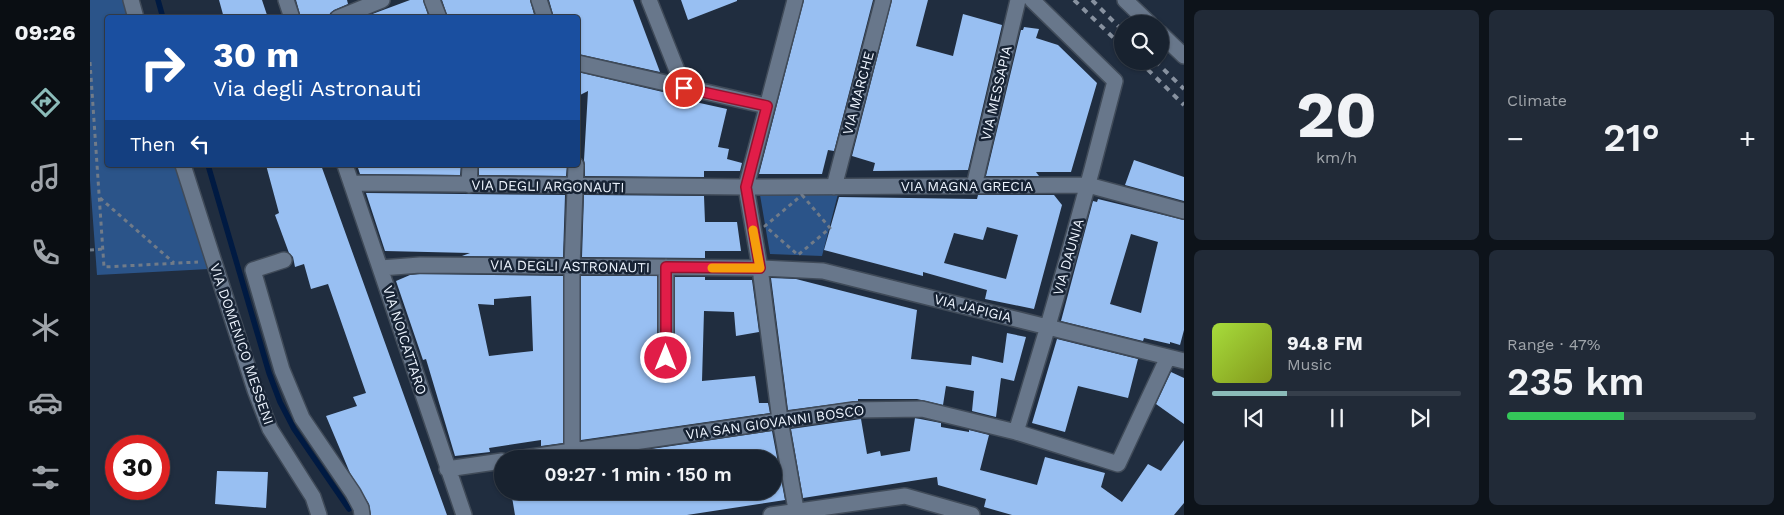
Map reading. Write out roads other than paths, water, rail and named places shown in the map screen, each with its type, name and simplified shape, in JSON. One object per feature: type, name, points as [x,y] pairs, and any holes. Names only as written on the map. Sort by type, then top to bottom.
[{"type":"street","points":[[131,0],[135,15]]},
{"type":"street","points":[[286,0],[291,15]]},
{"type":"street","points":[[345,15],[382,0]]},
{"type":"street","points":[[432,0],[437,15]]},
{"type":"street","points":[[539,0],[544,15]]},
{"type":"street","points":[[649,0],[684,88]]},
{"type":"street","points":[[795,0],[746,187],[760,268],[780,420],[796,513]]},
{"type":"street","name":"VIA MARCHE","points":[[834,187],[882,0]]},
{"type":"street","name":"VIA MESSAPIA","points":[[974,186],[1018,0]]},
{"type":"street","name":"VIA DAUNIA","points":[[1016,432],[1049,326],[1115,82],[1032,0]]},
{"type":"street","points":[[1125,0],[1141,15]]},
{"type":"street","points":[[1169,42],[1184,56]]},
{"type":"street","points":[[580,63],[767,106]]},
{"type":"street","name":"VIA DOMENICO MESSENI","points":[[184,167],[254,390],[270,430],[313,497],[319,515]]},
{"type":"street","name":"VIA NOICATTARO","points":[[346,167],[464,515]]},
{"type":"street","points":[[469,185],[470,167]]},
{"type":"street","points":[[572,450],[572,266],[576,167]]},
{"type":"street","name":"VIA DEGLI ARGONAUTI","points":[[351,183],[746,187]]},
{"type":"street","name":"VIA MAGNA GRECIA","points":[[746,187],[1088,185],[1184,211]]},
{"type":"street","points":[[284,260],[253,270],[282,370],[302,418],[353,493],[362,508],[362,515]]},
{"type":"street","name":"VIA DEGLI ASTRONAUTI","points":[[381,268],[420,265],[760,268]]},
{"type":"street","points":[[666,267],[666,358]]},
{"type":"street","name":"VIA JAPIGIA","points":[[760,268],[823,271],[1184,361]]},
{"type":"street","name":"VIA SAN GIOVANNI BOSCO","points":[[579,450],[854,410],[922,409],[1016,432],[1118,464],[1168,357]]},
{"type":"street","points":[[447,469],[494,462]]},
{"type":"street","points":[[771,515],[796,513],[905,496],[972,515]]},
{"type":"waterway","points":[[158,0],[162,15]]},
{"type":"waterway","points":[[209,167],[269,373],[280,402],[294,429],[349,509]]},
{"type":"railway","points":[[1074,0],[1114,38]]},
{"type":"railway","points":[[1092,0],[1114,22]]},
{"type":"railway","points":[[1148,70],[1184,105]]},
{"type":"railway","points":[[1164,70],[1184,89]]}]
